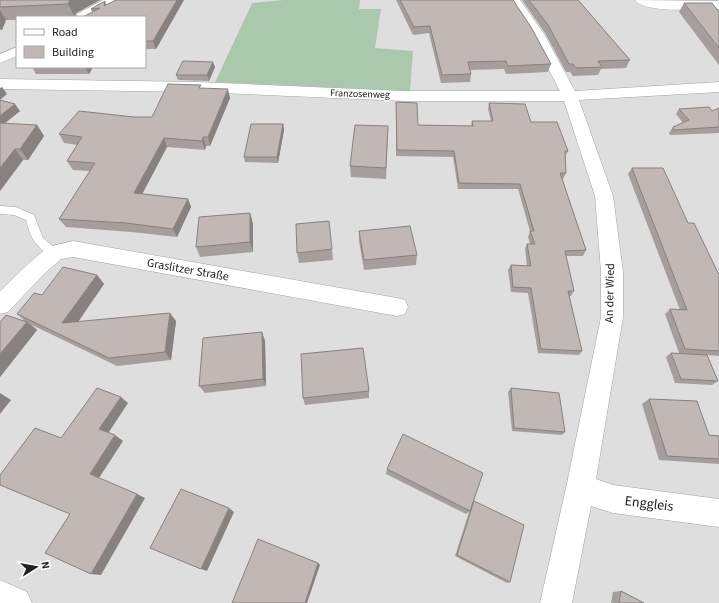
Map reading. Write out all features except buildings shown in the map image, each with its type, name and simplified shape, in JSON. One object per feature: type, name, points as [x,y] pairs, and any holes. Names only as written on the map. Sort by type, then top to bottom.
[{"type":"street","points":[[84,16],[112,0]]},
{"type":"street","name":"An der Wied","points":[[514,0],[536,34],[570,96],[604,196],[612,272],[612,316],[580,488],[556,603]]},
{"type":"street","points":[[641,0],[659,5],[719,5]]},
{"type":"street","points":[[0,59],[16,51]]},
{"type":"street","name":"Franzosenweg","points":[[0,84],[198,87],[404,96],[570,96],[719,87]]},
{"type":"street","name":"Graslitzer Straße","points":[[0,305],[36,269],[55,253],[73,249],[397,307]]},
{"type":"street","name":"Enggleis","points":[[580,488],[613,499],[719,513]]},
{"type":"street","points":[[0,596],[16,603]]},
{"type":"lane","points":[[0,210],[16,211],[30,218],[39,240],[55,253]]},
{"type":"shaded area","points":[[0,0],[283,0],[252,3],[215,81],[375,48],[381,9],[358,9],[360,0],[719,0],[719,603],[0,603]]},
{"type":"green space","points":[[283,0],[360,0],[359,9],[381,9],[375,48],[413,51],[410,91],[215,82],[252,3]]}]
